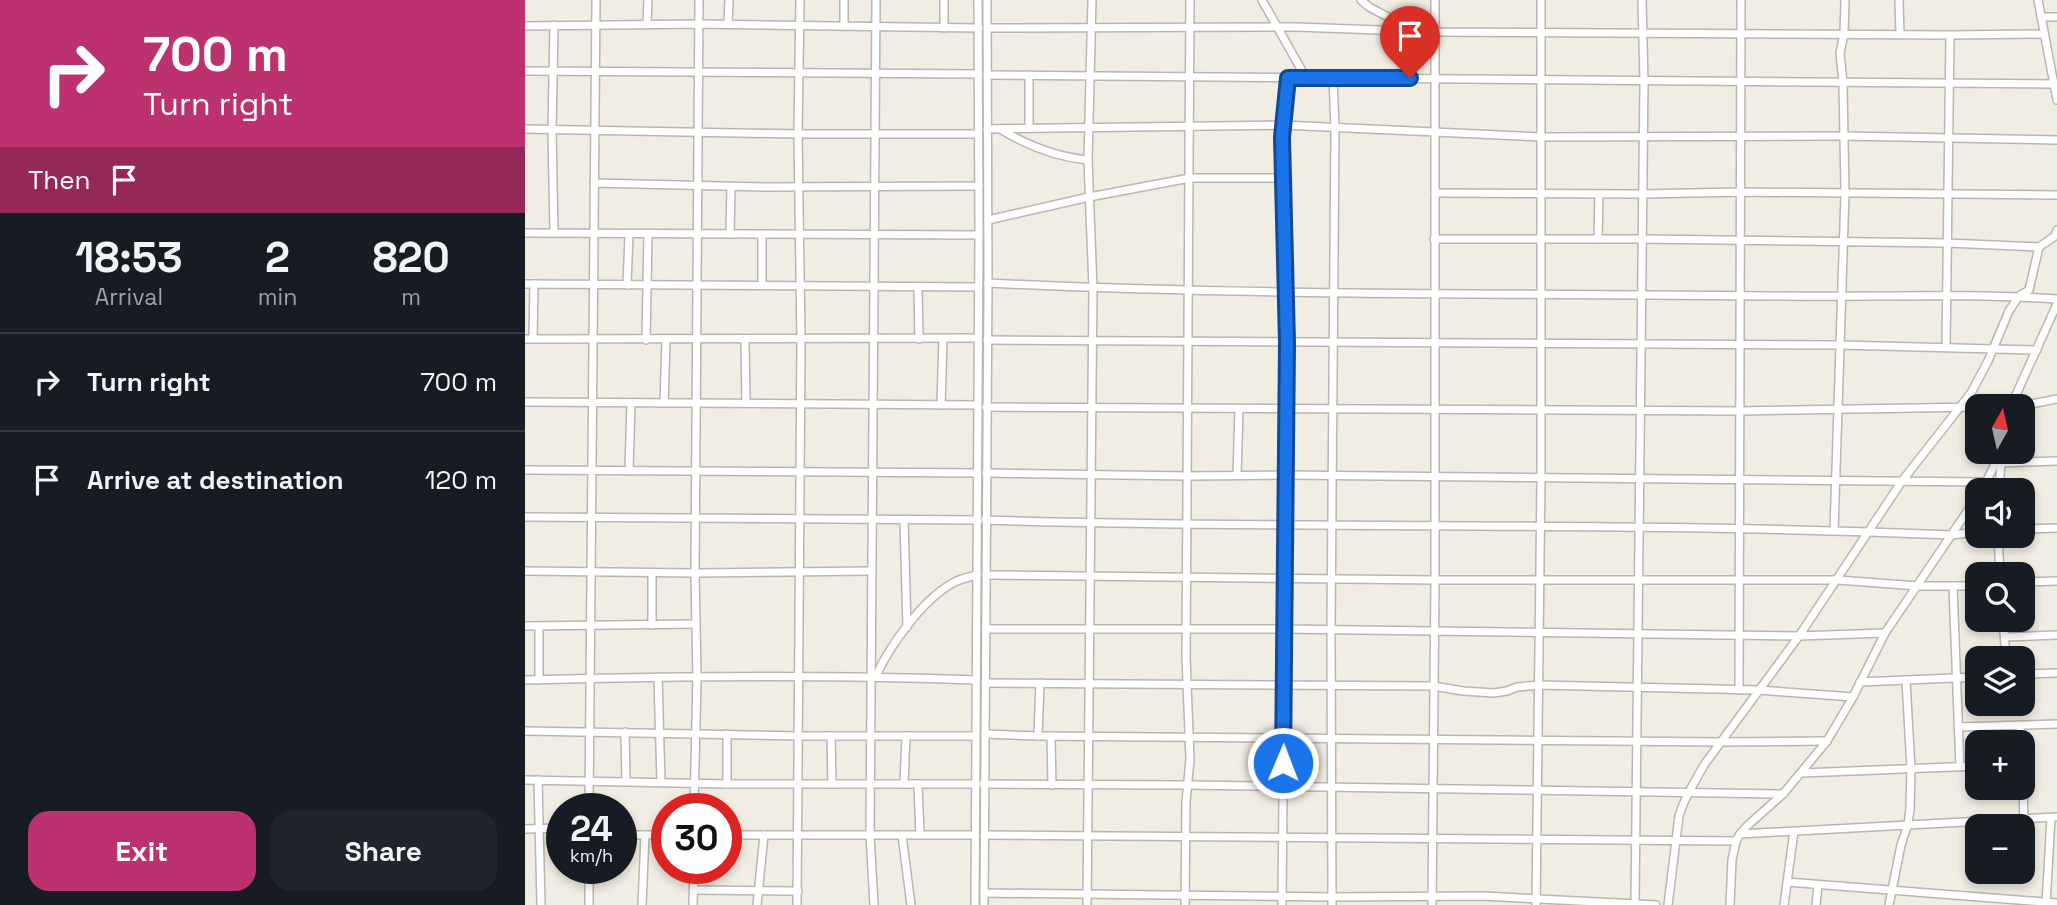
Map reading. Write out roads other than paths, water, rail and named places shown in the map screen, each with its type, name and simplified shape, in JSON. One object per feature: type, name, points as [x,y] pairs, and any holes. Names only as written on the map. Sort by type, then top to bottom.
[{"type":"street","points":[[590,793],[596,0]]},
{"type":"street","points":[[647,24],[648,0]]},
{"type":"street","points":[[694,793],[697,677],[695,573],[699,0]]},
{"type":"street","points":[[728,24],[729,0]]},
{"type":"street","points":[[797,905],[801,404],[798,134],[800,0]]},
{"type":"street","points":[[844,0],[844,26]]},
{"type":"street","points":[[874,905],[870,835],[874,676],[871,520],[876,0]]},
{"type":"street","points":[[944,0],[944,28]]},
{"type":"street","points":[[978,0],[988,75],[986,407],[981,473]]},
{"type":"street","points":[[984,905],[984,835],[975,736],[977,575],[981,520],[977,405],[978,74],[987,0]]},
{"type":"street","points":[[1087,905],[1093,288],[1088,160],[1092,0]]},
{"type":"street","points":[[1185,905],[1184,835],[1189,772],[1186,629],[1189,0]]},
{"type":"street","points":[[1262,0],[1306,78]]},
{"type":"street","points":[[1361,0],[1415,30]]},
{"type":"street","points":[[1432,901],[1435,0]]},
{"type":"street","points":[[1536,902],[1541,477],[1541,0]]},
{"type":"street","points":[[1635,904],[1644,81],[1642,0]]},
{"type":"street","points":[[1739,690],[1741,0]]},
{"type":"street","points":[[1834,531],[1844,243],[1843,83],[1840,53],[1844,34],[1845,0]]},
{"type":"street","points":[[1899,0],[1900,34]]},
{"type":"street","points":[[2038,0],[2054,67],[2057,100]]},
{"type":"street","points":[[2041,18],[2057,17]]},
{"type":"street","points":[[525,26],[728,24],[944,28],[1276,27],[1541,33],[2044,34]]},
{"type":"street","points":[[554,25],[554,233]]},
{"type":"street","points":[[1946,347],[1949,35]]},
{"type":"street","points":[[525,71],[978,74]]},
{"type":"street","points":[[988,75],[2054,84]]},
{"type":"street","points":[[1029,75],[1029,128]]},
{"type":"street","points":[[1282,901],[1287,343],[1283,125],[1288,78]]},
{"type":"street","points":[[1332,901],[1333,78]]},
{"type":"street","points":[[988,129],[1283,125],[1540,137],[1843,136],[2057,140]]},
{"type":"street","points":[[999,129],[1050,153],[1088,160]]},
{"type":"street","points":[[525,130],[978,134]]},
{"type":"street","points":[[988,220],[1190,178],[1283,177]]},
{"type":"street","points":[[594,183],[731,187],[979,186]]},
{"type":"street","points":[[730,234],[731,187]]},
{"type":"street","points":[[1434,193],[2057,195]]},
{"type":"street","points":[[1598,239],[1599,194]]},
{"type":"street","points":[[1434,239],[1947,243],[2039,247],[2055,236],[2057,230]]},
{"type":"street","points":[[525,233],[979,235]]},
{"type":"street","points":[[627,285],[629,234]]},
{"type":"street","points":[[646,340],[648,234]]},
{"type":"street","points":[[762,235],[762,285]]},
{"type":"street","points":[[1668,905],[1682,803],[1704,765],[1799,636],[1902,481],[1971,393],[2005,320],[2019,296],[2029,290],[2039,247]]},
{"type":"street","points":[[988,283],[1286,293],[2019,296],[2057,301],[2017,394]]},
{"type":"street","points":[[525,284],[978,287]]},
{"type":"street","points":[[534,284],[529,339],[978,338]]},
{"type":"street","points":[[918,287],[919,339]]},
{"type":"street","points":[[941,405],[943,339]]},
{"type":"street","points":[[664,403],[666,340]]},
{"type":"street","points":[[745,340],[746,404]]},
{"type":"street","points":[[987,340],[1641,346],[1840,345],[2037,350]]},
{"type":"street","points":[[2035,403],[2057,398]]},
{"type":"street","points":[[525,402],[977,405]]},
{"type":"street","points":[[629,471],[631,402]]},
{"type":"street","points":[[986,407],[1740,411],[1965,406]]},
{"type":"street","points":[[1237,475],[1238,409]]},
{"type":"street","points":[[2035,462],[2057,461]]},
{"type":"street","points":[[525,470],[1837,479],[1965,485]]},
{"type":"street","points":[[1730,905],[1733,860],[1738,838],[1747,826],[1783,794],[1827,741],[1885,633],[1965,515]]},
{"type":"street","points":[[525,517],[981,520],[1187,526],[1740,528],[1965,533]]},
{"type":"street","points":[[904,520],[907,627]]},
{"type":"street","points":[[975,905],[975,835],[985,734],[986,575],[981,520]]},
{"type":"street","points":[[2035,529],[2057,528]]},
{"type":"street","points":[[525,571],[872,571]]},
{"type":"street","points":[[652,573],[652,625]]},
{"type":"street","points":[[874,676],[907,627],[931,600],[950,584],[977,575]]},
{"type":"street","points":[[986,575],[1435,580],[1837,580],[1965,586]]},
{"type":"street","points":[[2035,582],[2057,581]]},
{"type":"street","points":[[1953,587],[1960,767]]},
{"type":"street","points":[[525,626],[696,624]]},
{"type":"street","points":[[538,626],[539,680]]},
{"type":"street","points":[[986,629],[1284,629],[1799,636],[1885,633]]},
{"type":"street","points":[[2004,632],[2005,646]]},
{"type":"street","points":[[2004,637],[2057,635]]},
{"type":"street","points":[[2035,674],[2057,673]]},
{"type":"street","points":[[525,680],[874,676],[976,680]]},
{"type":"street","points":[[658,677],[661,782]]},
{"type":"street","points":[[1860,682],[1965,678]]},
{"type":"street","points":[[1889,905],[1901,845],[1909,824],[1911,769],[1906,680]]},
{"type":"street","points":[[985,683],[1433,686],[1495,693],[1539,685],[1758,690],[1853,697]]},
{"type":"street","points":[[1038,736],[1040,683]]},
{"type":"street","points":[[1958,727],[2057,724]]},
{"type":"street","points":[[2020,725],[2020,730]]},
{"type":"street","points":[[525,731],[975,736]]},
{"type":"street","points":[[625,732],[626,781]]},
{"type":"street","points":[[727,734],[727,784]]},
{"type":"street","points":[[985,734],[1284,739],[1827,741]]},
{"type":"street","points":[[831,736],[832,784]]},
{"type":"street","points":[[904,784],[907,736]]},
{"type":"street","points":[[1051,736],[1052,785]]},
{"type":"street","points":[[1802,773],[1965,767]]},
{"type":"street","points":[[525,779],[727,784],[1187,785],[1783,794]]},
{"type":"street","points":[[538,780],[541,905]]},
{"type":"street","points":[[918,784],[919,835]]},
{"type":"street","points":[[2035,819],[2054,818],[2047,904]]},
{"type":"street","points":[[984,835],[1675,841],[1738,838],[1794,831],[1965,822]]},
{"type":"street","points":[[525,829],[546,829]]},
{"type":"street","points":[[1784,905],[1794,831]]},
{"type":"street","points":[[637,835],[651,835]]},
{"type":"street","points":[[642,905],[645,835]]},
{"type":"street","points":[[742,835],[975,835]]},
{"type":"street","points":[[757,905],[764,835]]},
{"type":"street","points":[[902,835],[911,905]]},
{"type":"street","points":[[1787,882],[1992,901],[2057,903]]},
{"type":"street","points":[[589,884],[589,905]]},
{"type":"street","points":[[693,905],[694,884]]},
{"type":"street","points":[[1816,905],[1818,885]]},
{"type":"street","points":[[694,890],[797,891]]},
{"type":"street","points":[[983,893],[1185,896],[1282,901],[1432,901],[1483,896],[1536,902],[1656,905]]}]
